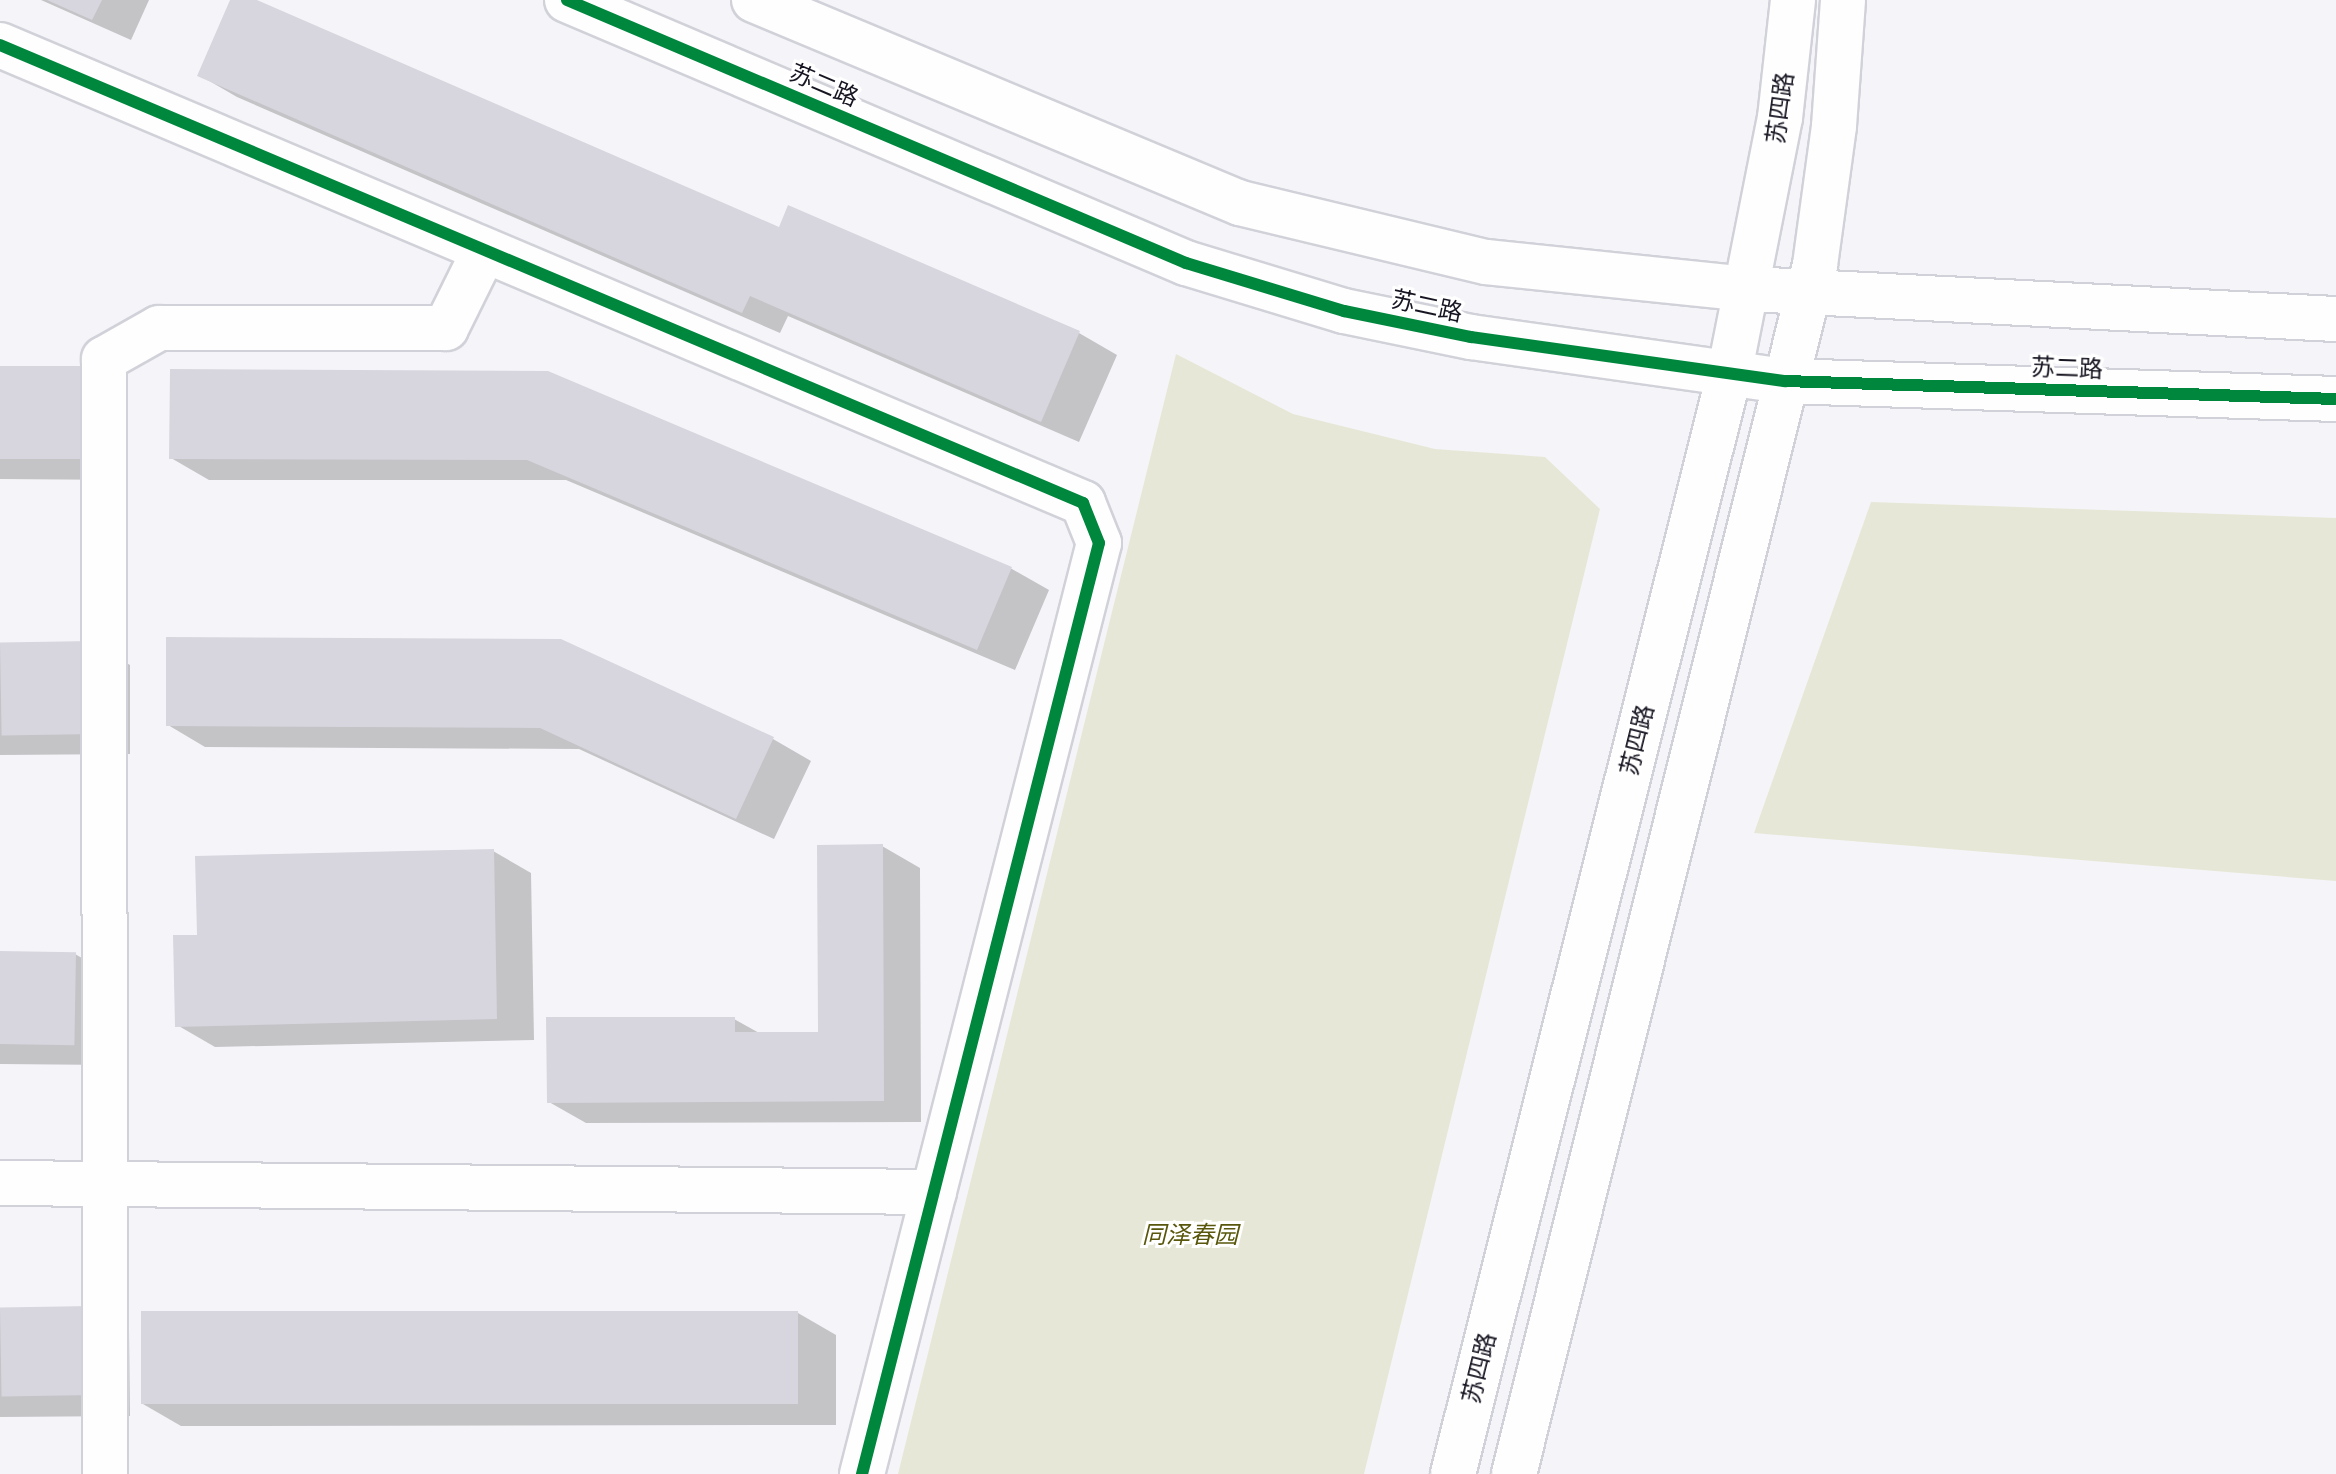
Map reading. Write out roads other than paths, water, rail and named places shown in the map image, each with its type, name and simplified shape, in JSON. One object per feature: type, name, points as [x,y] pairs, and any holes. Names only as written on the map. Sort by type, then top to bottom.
[{"type":"street","name":"苏二路","points":[[567,0],[1186,263],[1344,311],[1471,337],[1785,381],[2336,399]]},
{"type":"street","points":[[754,0],[1240,203],[1486,262],[1749,289],[2336,319]]},
{"type":"street","name":"苏四路","points":[[1453,1474],[1749,289],[1780,118],[1793,0]]},
{"type":"street","points":[[1514,1474],[1808,292],[1834,126],[1843,0]]},
{"type":"street","points":[[0,45],[1083,503],[1099,543],[862,1474]]},
{"type":"street","points":[[105,1474],[104,359],[159,328],[446,328],[484,251]]},
{"type":"street","points":[[0,1183],[934,1192]]},
{"type":"park label","name":"同泽春园","points":[[1190,1235]]}]
